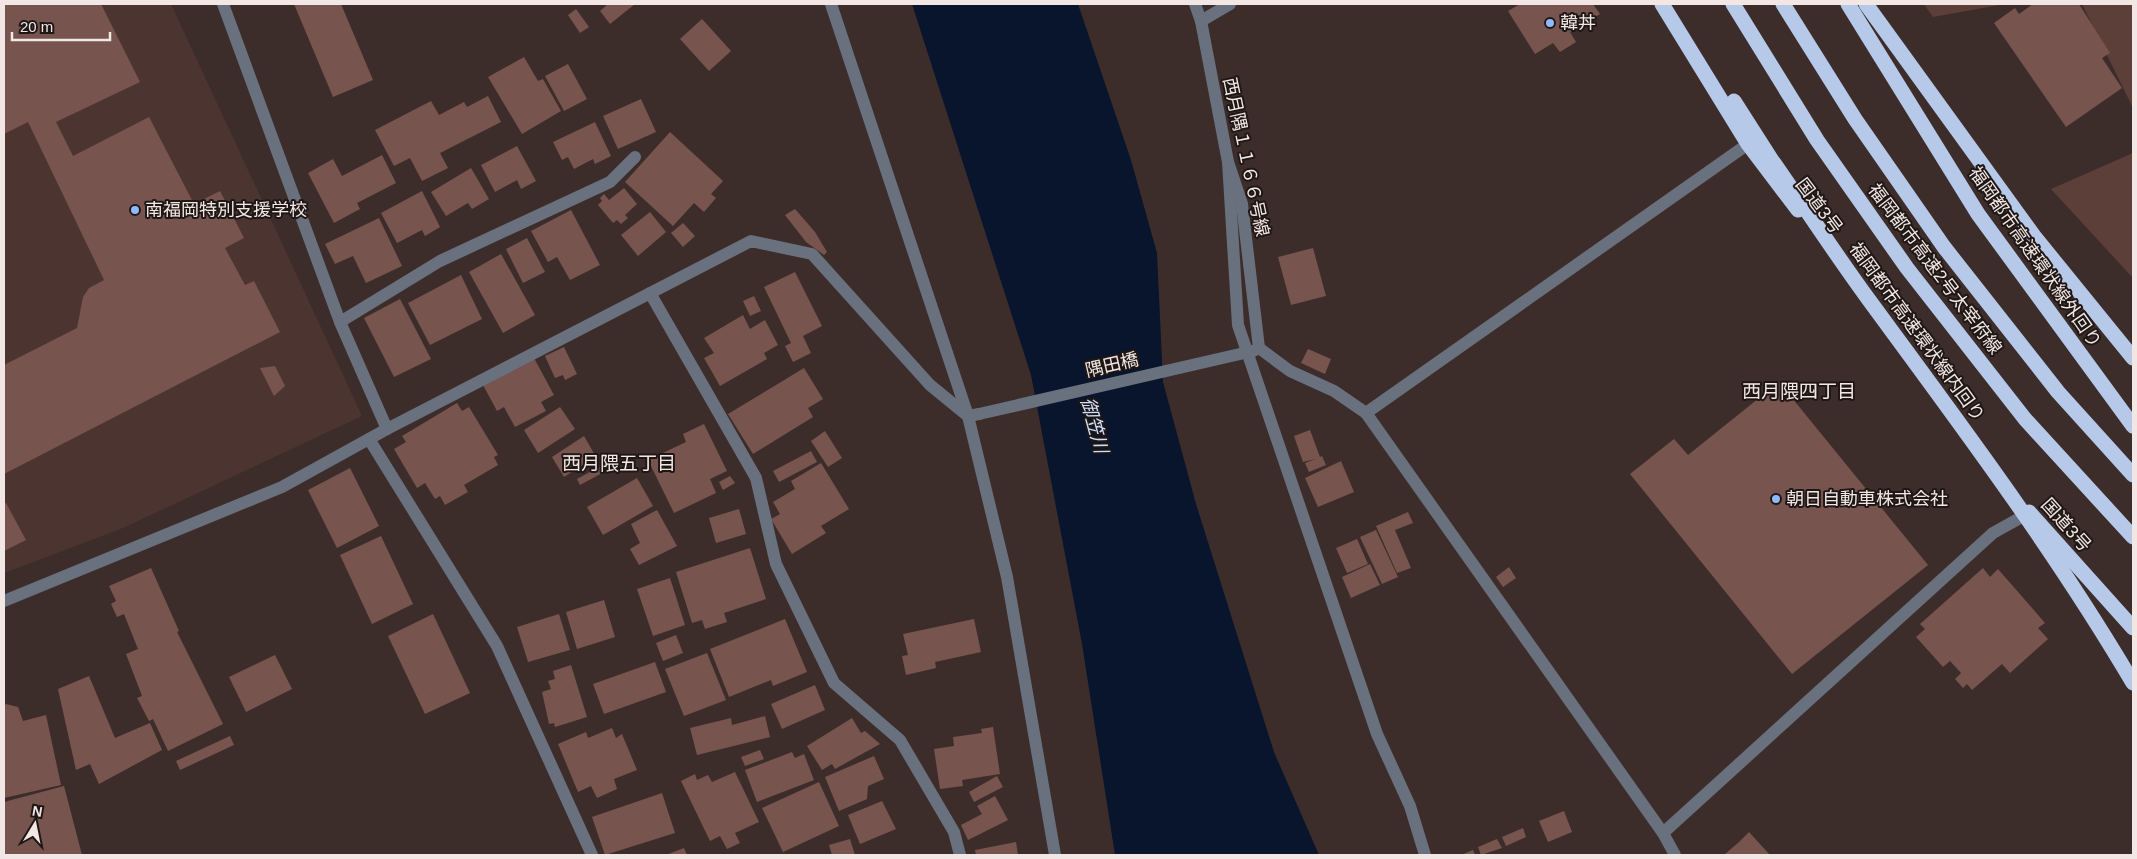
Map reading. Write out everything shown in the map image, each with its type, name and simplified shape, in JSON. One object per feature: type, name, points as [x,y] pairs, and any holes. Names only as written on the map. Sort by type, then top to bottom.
[{"type":"highway","name":"国道3号","points":[[1662,4],[1748,144],[2029,512],[2133,628]]},
{"type":"highway","name":"福岡都市高速環状線内回り","points":[[1670,4],[1774,163],[1867,298],[2036,530],[2077,590],[2133,683]]},
{"type":"highway","name":"福岡都市高速2号太宰府線","points":[[1733,4],[1817,140],[1907,268],[2025,419],[2133,537]]},
{"type":"highway","name":"福岡都市高速2号太宰府線","points":[[1783,4],[1855,119],[1944,246],[2058,392],[2133,475]]},
{"type":"highway","name":"福岡都市高速環状線外回り","points":[[1848,4],[1978,214],[2133,426]]},
{"type":"highway","points":[[1866,4],[2034,236],[2133,358]]},
{"type":"street","points":[[223,4],[340,322],[388,429]]},
{"type":"street","points":[[831,4],[973,415],[1007,577],[1055,855]]},
{"type":"street","name":"西月隅１１６６号線","points":[[1195,4],[1201,21],[1228,162],[1242,204],[1256,349]]},
{"type":"street","points":[[1201,21],[1230,4]]},
{"type":"street","points":[[1366,413],[1748,144]]},
{"type":"street","points":[[340,322],[440,261],[610,182],[635,158]]},
{"type":"street","points":[[1228,162],[1238,325],[1377,734],[1410,806],[1425,855]]},
{"type":"street","points":[[4,600],[282,487],[388,429],[751,241],[812,254],[930,385],[973,415]]},
{"type":"street","points":[[650,293],[756,478],[776,564],[834,682],[900,740],[954,832],[960,855]]},
{"type":"street","points":[[1256,349],[1290,371],[1334,391],[1366,413],[1663,833],[1675,855]]},
{"type":"street","name":"隅田橋","points":[[973,415],[1256,349]]},
{"type":"street","points":[[369,439],[497,646],[592,855]]},
{"type":"street","points":[[1663,833],[1993,533],[2029,512]]},
{"type":"shaded area","name":"南福岡特別支援学校","points":[[4,4],[171,4],[362,416],[123,528],[4,573]]},
{"type":"shaded area","points":[[1924,4],[2005,4],[1933,17]]},
{"type":"shaded area","points":[[2082,4],[2133,4],[2133,108]]},
{"type":"shaded area","points":[[2133,153],[2133,278],[2051,189]]},
{"type":"water","name":"御笠川","points":[[912,4],[1078,4],[1131,160],[1157,253],[1163,382],[1196,504],[1274,752],[1319,855],[1115,855],[1082,644],[1031,375]]},
{"type":"building","points":[[4,4],[101,4],[140,82],[56,122],[73,156],[149,117],[194,204],[220,191],[244,238],[225,248],[245,285],[254,281],[280,332],[4,474],[4,365],[77,328],[83,297],[89,288],[104,280],[28,122],[4,134]]},
{"type":"building","points":[[294,4],[341,4],[373,80],[333,97]]},
{"type":"building","points":[[608,4],[635,4],[610,24],[600,11]]},
{"type":"building","name":"韓丼","points":[[1520,4],[1593,4],[1600,14],[1570,32],[1576,42],[1560,52],[1553,43],[1535,54],[1508,11]]},
{"type":"building","points":[[2033,4],[2079,4],[2110,53],[2102,58],[2122,88],[2066,127],[1994,23],[2015,8],[2019,14]]},
{"type":"building","points":[[576,9],[589,27],[580,33],[568,15]]},
{"type":"building","points":[[702,19],[731,51],[709,71],[680,39]]},
{"type":"building","points":[[524,57],[538,81],[543,79],[561,111],[522,134],[488,77]]},
{"type":"building","points":[[568,64],[587,99],[564,111],[545,76]]},
{"type":"building","points":[[488,96],[501,122],[440,153],[448,168],[422,181],[410,158],[394,166],[375,130],[431,101],[439,115],[464,102],[467,107]]},
{"type":"building","points":[[641,99],[656,132],[618,149],[603,116]]},
{"type":"building","points":[[595,122],[611,156],[595,164],[593,159],[574,169],[568,157],[562,160],[553,142]]},
{"type":"building","points":[[670,132],[723,181],[711,194],[716,198],[704,212],[694,203],[673,226],[625,182]]},
{"type":"building","points":[[517,146],[536,181],[521,189],[517,180],[495,192],[481,165]]},
{"type":"building","points":[[382,155],[396,183],[357,203],[360,209],[334,223],[308,173],[333,159],[342,176]]},
{"type":"building","points":[[471,168],[489,199],[472,209],[468,203],[446,216],[431,192]]},
{"type":"building","points":[[624,188],[637,204],[625,215],[628,218],[621,224],[617,220],[613,223],[598,205],[602,201],[600,198],[604,194],[609,200]]},
{"type":"building","points":[[422,191],[440,227],[425,236],[422,230],[397,243],[381,213]]},
{"type":"building","points":[[795,209],[815,232],[827,252],[824,255],[806,242],[785,215]]},
{"type":"building","points":[[571,210],[600,265],[570,280],[557,257],[548,262],[531,231]]},
{"type":"building","points":[[650,212],[666,232],[638,256],[621,235]]},
{"type":"building","points":[[379,218],[402,266],[366,283],[353,256],[335,264],[325,244]]},
{"type":"building","points":[[683,223],[695,236],[683,247],[671,233]]},
{"type":"building","points":[[527,238],[545,272],[523,283],[506,249]]},
{"type":"building","points":[[1313,248],[1326,296],[1291,305],[1278,257]]},
{"type":"building","points":[[501,254],[535,315],[503,333],[469,272]]},
{"type":"building","points":[[795,272],[822,326],[803,336],[811,353],[793,362],[785,346],[791,343],[764,287]]},
{"type":"building","points":[[461,275],[482,319],[430,345],[408,303]]},
{"type":"building","points":[[754,296],[761,311],[750,316],[743,301]]},
{"type":"building","points":[[400,299],[431,359],[394,377],[364,318]]},
{"type":"building","points":[[743,315],[750,329],[765,320],[778,345],[764,353],[767,359],[720,386],[704,358],[714,353],[704,338]]},
{"type":"building","points":[[564,347],[577,374],[565,380],[563,375],[555,378],[545,356]]},
{"type":"building","points":[[1308,349],[1331,359],[1325,374],[1301,363]]},
{"type":"building","points":[[534,358],[554,395],[541,402],[546,411],[515,427],[504,407],[497,411],[483,385]]},
{"type":"building","points":[[275,366],[285,386],[274,396],[260,368]]},
{"type":"building","points":[[804,368],[823,399],[808,408],[813,417],[753,454],[728,414]]},
{"type":"building","points":[[1779,382],[1928,565],[1792,674],[1630,474],[1674,439],[1688,455]]},
{"type":"building","points":[[457,403],[462,411],[469,407],[498,455],[494,457],[498,465],[464,485],[468,492],[445,505],[440,496],[435,499],[425,483],[417,488],[394,449],[406,442],[402,436]]},
{"type":"building","points":[[560,407],[575,429],[538,453],[524,430]]},
{"type":"building","points":[[704,424],[727,471],[710,479],[716,493],[674,513],[648,460],[686,442],[683,434]]},
{"type":"building","points":[[1310,430],[1320,457],[1322,456],[1326,465],[1309,472],[1305,463],[1315,459],[1303,462],[1294,436]]},
{"type":"building","points":[[825,431],[842,458],[828,467],[811,441]]},
{"type":"building","points":[[584,436],[596,457],[564,477],[552,457]]},
{"type":"building","points":[[811,451],[817,462],[779,482],[773,471]]},
{"type":"building","points":[[1341,461],[1354,492],[1318,507],[1305,478]]},
{"type":"building","points":[[821,463],[849,509],[821,526],[826,533],[792,554],[771,519],[780,514],[773,502],[795,489],[791,481]]},
{"type":"building","points":[[601,466],[604,472],[580,485],[577,479]]},
{"type":"building","points":[[350,468],[379,526],[337,548],[308,490]]},
{"type":"building","points":[[730,476],[735,483],[723,490],[719,482]]},
{"type":"building","points":[[637,478],[653,506],[603,535],[587,507]]},
{"type":"building","points":[[6,503],[26,540],[4,551],[4,504]]},
{"type":"building","points":[[739,509],[746,534],[716,543],[709,518]]},
{"type":"building","points":[[657,510],[677,546],[639,565],[630,549],[640,543],[631,524]]},
{"type":"building","points":[[1408,512],[1413,523],[1395,530],[1411,568],[1397,573],[1376,526]]},
{"type":"building","points":[[1376,530],[1398,577],[1382,584],[1360,537]]},
{"type":"building","points":[[381,536],[413,604],[372,624],[340,555]]},
{"type":"building","points":[[1357,539],[1368,564],[1347,573],[1336,548]]},
{"type":"building","points":[[750,548],[766,599],[724,613],[727,622],[705,629],[702,620],[692,623],[676,572]]},
{"type":"building","points":[[1370,564],[1380,585],[1351,598],[1342,577]]},
{"type":"building","points":[[1509,567],[1516,578],[1503,587],[1496,577]]},
{"type":"building","points":[[151,568],[179,631],[177,632],[223,724],[168,751],[153,719],[149,721],[137,698],[142,696],[126,654],[138,649],[124,614],[117,617],[111,604],[116,601],[109,586]]},
{"type":"building","points":[[1983,568],[1990,577],[1998,569],[2045,623],[2038,628],[2048,639],[2010,673],[2002,664],[1972,690],[1967,684],[1963,688],[1955,679],[1961,673],[1950,661],[1943,667],[1916,637],[1925,629],[1920,624]]},
{"type":"building","points":[[670,578],[685,625],[653,636],[637,589]]},
{"type":"building","points":[[604,600],[615,637],[577,649],[566,612]]},
{"type":"building","points":[[433,614],[470,693],[425,714],[388,636]]},
{"type":"building","points":[[559,614],[570,650],[528,662],[517,627]]},
{"type":"building","points":[[785,619],[807,672],[773,686],[771,680],[729,697],[710,649]]},
{"type":"building","points":[[974,619],[981,652],[935,662],[936,668],[906,675],[902,656],[908,655],[903,634]]},
{"type":"building","points":[[676,635],[683,653],[663,661],[656,643]]},
{"type":"building","points":[[707,653],[726,700],[684,716],[665,669]]},
{"type":"building","points":[[275,655],[292,689],[246,712],[229,677]]},
{"type":"building","points":[[655,662],[666,692],[604,714],[593,684]]},
{"type":"building","points":[[571,665],[587,717],[555,727],[554,723],[549,724],[542,692],[551,689],[548,681],[555,679],[553,671]]},
{"type":"building","points":[[89,676],[115,738],[150,723],[162,750],[99,784],[90,764],[76,770],[58,689]]},
{"type":"building","points":[[815,685],[825,710],[782,729],[771,704]]},
{"type":"building","points":[[6,704],[18,707],[23,721],[46,715],[61,785],[4,798],[4,706]]},
{"type":"building","points":[[765,716],[770,737],[697,755],[690,728],[731,718],[732,725]]},
{"type":"building","points":[[852,718],[861,733],[865,731],[880,744],[835,769],[832,764],[822,770],[807,746]]},
{"type":"building","points":[[993,727],[1000,774],[962,780],[963,786],[940,789],[934,749],[954,746],[953,737],[982,733],[981,729]]},
{"type":"building","points":[[612,728],[616,738],[622,734],[637,770],[614,779],[617,789],[597,798],[591,786],[578,792],[558,744],[586,732],[588,738]]},
{"type":"building","points":[[230,736],[234,745],[180,770],[176,761]]},
{"type":"building","points":[[760,750],[764,759],[745,766],[741,757]]},
{"type":"building","points":[[792,752],[795,758],[804,754],[814,780],[757,802],[745,770]]},
{"type":"building","points":[[874,756],[884,779],[868,786],[867,799],[839,811],[825,777]]},
{"type":"building","points":[[735,772],[759,822],[735,833],[740,843],[727,849],[720,836],[710,841],[681,781],[695,774],[697,780],[708,775],[712,782]]},
{"type":"building","points":[[997,776],[1003,787],[974,802],[969,792]]},
{"type":"building","points":[[819,782],[839,826],[783,852],[762,808]]},
{"type":"building","points":[[64,786],[82,855],[4,855],[4,802]]},
{"type":"building","points":[[662,793],[675,833],[605,855],[592,817]]},
{"type":"building","points":[[995,796],[1008,820],[968,840],[961,825],[982,814],[977,806]]},
{"type":"building","points":[[882,801],[896,829],[860,844],[848,815]]},
{"type":"building","points":[[1564,811],[1572,832],[1548,842],[1539,821]]},
{"type":"building","points":[[1523,828],[1526,837],[1506,846],[1502,837]]},
{"type":"building","points":[[1749,832],[1770,855],[1724,855],[1739,842]]},
{"type":"building","points":[[850,839],[855,855],[832,855],[829,845]]},
{"type":"building","points":[[1497,839],[1502,848],[1481,855],[1478,847]]},
{"type":"building","points":[[1016,842],[1018,855],[976,855],[975,850]]},
{"type":"building","points":[[684,848],[687,855],[666,855]]},
{"type":"building","points":[[1473,850],[1475,855],[1461,855]]},
{"type":"place","name":"韓丼","points":[[1550,23]]},
{"type":"place","name":"南福岡特別支援学校","points":[[135,210]]},
{"type":"place","name":"朝日自動車株式会社","points":[[1776,499]]},
{"type":"district","name":"西月隈四丁目","points":[[1799,391]]},
{"type":"district","name":"西月隈五丁目","points":[[619,463]]}]
